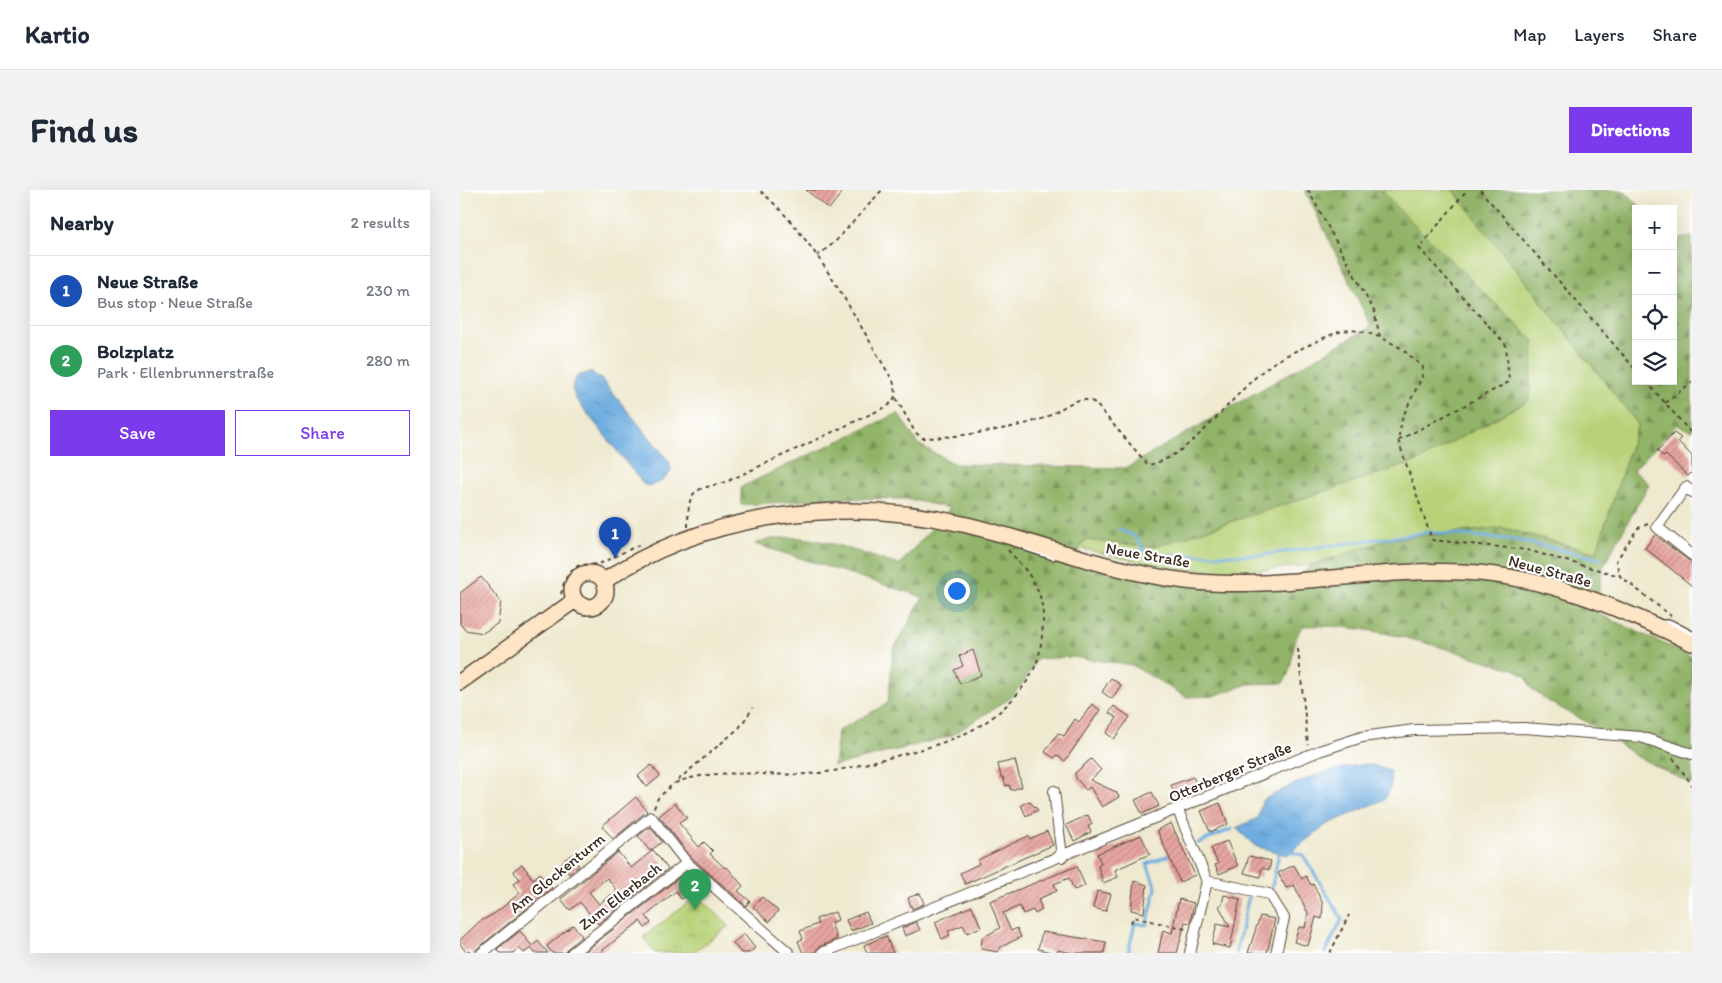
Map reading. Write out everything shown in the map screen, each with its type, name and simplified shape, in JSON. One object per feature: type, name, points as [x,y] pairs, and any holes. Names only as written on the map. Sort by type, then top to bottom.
[{"type":"main road","name":"Neue Straße","points":[[604,581],[649,555],[690,538],[725,527],[772,518],[842,510],[878,511],[960,524],[1005,541],[1036,546],[1148,576],[1223,583],[1416,572],[1487,574],[1545,585],[1620,610],[1692,643]]},
{"type":"main road","points":[[591,573],[604,581],[606,592],[598,606],[587,608],[574,600],[572,588],[580,575],[591,573]]},
{"type":"main road","points":[[460,682],[574,600]]},
{"type":"street","points":[[1692,492],[1686,487],[1657,527],[1692,555]]},
{"type":"street","name":"Otterberger Straße","points":[[822,953],[1178,810],[1309,755],[1362,737],[1414,730],[1524,728],[1641,737],[1692,754]]},
{"type":"street","points":[[1054,790],[1062,857]]},
{"type":"street","points":[[1178,810],[1207,881],[1190,953]]},
{"type":"street","points":[[651,817],[687,863],[789,953]]},
{"type":"street","name":"Am Glockenturm","points":[[482,953],[651,817]]},
{"type":"street","name":"Zum Ellerbach","points":[[572,953],[687,863]]},
{"type":"street","points":[[1207,881],[1269,894],[1284,918],[1276,953]]},
{"type":"lane","points":[[960,524],[983,522],[1011,530],[1036,546]]},
{"type":"lane","points":[[1005,541],[1033,552],[1062,560],[1080,559]]},
{"type":"lane","points":[[1647,622],[1671,623],[1692,634]]},
{"type":"path","points":[[759,190],[791,220],[816,256],[893,381],[896,398],[915,432],[922,438],[1019,425],[1044,418],[1079,398],[1086,398],[1095,403],[1148,465],[1157,464],[1183,447],[1213,422],[1266,368],[1335,332],[1357,329],[1380,337],[1402,348],[1423,367],[1422,377],[1403,416],[1398,440],[1432,540],[1527,550],[1620,576],[1676,620]]},
{"type":"path","points":[[816,256],[835,242],[882,190]]},
{"type":"path","points":[[1308,190],[1374,311],[1380,337]]},
{"type":"path","points":[[1398,440],[1509,382],[1506,345],[1419,248],[1467,190]]},
{"type":"path","points":[[1480,190],[1632,365]]},
{"type":"path","points":[[1665,403],[1692,382]]},
{"type":"path","points":[[1649,385],[1692,434]]},
{"type":"path","points":[[688,530],[689,502],[694,491],[700,487],[726,482],[888,406],[896,398]]},
{"type":"path","points":[[1620,576],[1616,561],[1638,528],[1643,524],[1657,527]]},
{"type":"path","points":[[675,782],[692,776],[716,773],[825,772],[941,744],[980,728],[1011,701],[1028,681],[1038,660],[1043,630],[1044,607],[1032,575],[1005,541]]},
{"type":"path","points":[[1298,649],[1309,755]]},
{"type":"path","points":[[651,817],[658,798],[739,728],[753,708]]},
{"type":"path","points":[[1670,746],[1675,762],[1692,785]]},
{"type":"path","points":[[1330,953],[1349,915]]},
{"type":"path","points":[[1131,923],[1133,917],[1195,931]]},
{"type":"green space","points":[[1305,190],[1382,190],[1391,202],[1534,341],[1529,400],[1418,461],[1153,547],[1085,540],[1079,548],[1082,564],[1286,587],[1312,565],[1389,539],[1503,528],[1596,553],[1638,424],[1453,190],[1623,190],[1639,205],[1632,205],[1632,385],[1677,385],[1677,239],[1692,237],[1692,431],[1677,425],[1633,470],[1649,484],[1603,567],[1595,612],[1692,657],[1692,784],[1636,756],[1585,721],[1546,700],[1532,689],[1526,677],[1516,670],[1411,639],[1384,633],[1330,626],[1303,626],[1296,639],[1290,669],[1283,683],[1248,684],[1213,696],[1186,697],[1132,665],[1071,657],[1037,659],[1025,680],[1009,699],[951,736],[834,766],[838,731],[888,703],[893,650],[923,597],[755,544],[772,539],[790,537],[808,539],[827,542],[899,565],[950,508],[908,499],[840,498],[741,505],[741,487],[898,413],[918,444],[955,464],[1126,468],[1371,326]]},
{"type":"green space","points":[[1382,190],[1453,190],[1638,424],[1597,553],[1503,528],[1389,539],[1312,565],[1252,571],[1177,570],[1079,548],[1085,540],[1153,547],[1418,461],[1529,400]]},
{"type":"green space","points":[[698,895],[729,926],[692,953],[655,953],[643,937]]},
{"type":"water","points":[[591,372],[602,380],[669,461],[671,471],[660,482],[653,485],[644,485],[576,399],[572,388],[577,376]]},
{"type":"water","points":[[1369,764],[1390,771],[1391,786],[1385,799],[1326,825],[1287,855],[1255,846],[1236,828],[1258,818],[1262,801],[1286,788],[1314,776],[1342,768]]},
{"type":"building","points":[[806,190],[844,190],[829,209]]},
{"type":"building","points":[[1674,433],[1681,438],[1678,441],[1692,456],[1692,472],[1688,476],[1666,455],[1664,457],[1657,451]]},
{"type":"building","points":[[1655,535],[1692,563],[1692,586],[1645,548]]},
{"type":"building","points":[[481,577],[501,602],[498,623],[483,633],[465,630],[460,624],[460,593]]},
{"type":"building","points":[[973,650],[981,675],[960,684],[954,670],[963,666],[959,656]]},
{"type":"building","points":[[1111,678],[1121,685],[1112,699],[1102,692]]},
{"type":"building","points":[[1092,704],[1100,710],[1065,761],[1057,755],[1054,758],[1045,752],[1058,733],[1064,736],[1075,719],[1079,722]]},
{"type":"building","points":[[1114,706],[1130,717],[1114,739],[1106,733],[1117,718],[1109,713]]},
{"type":"building","points":[[1091,759],[1101,770],[1090,780],[1116,792],[1119,797],[1102,807],[1090,787],[1086,790],[1076,778],[1075,773]]},
{"type":"building","points":[[1015,760],[1022,787],[1011,790],[1009,785],[1006,786],[1003,777],[1001,777],[998,764]]},
{"type":"building","points":[[651,765],[660,776],[647,787],[638,776]]},
{"type":"building","points":[[1193,777],[1197,785],[1191,788],[1193,792],[1177,799],[1171,785]]},
{"type":"building","points":[[1152,792],[1159,806],[1142,814],[1135,800]]},
{"type":"building","points":[[636,797],[647,811],[613,839],[602,826]]},
{"type":"building","points":[[1029,801],[1038,810],[1026,816],[1021,805]]},
{"type":"building","points":[[675,803],[687,818],[679,823],[699,847],[704,842],[713,851],[710,854],[725,868],[727,867],[743,886],[738,891],[750,901],[746,906],[692,858],[659,816]]},
{"type":"building","points":[[1220,803],[1228,824],[1210,832],[1201,811]]},
{"type":"building","points":[[1088,815],[1092,824],[1088,826],[1091,832],[1074,841],[1066,825]]},
{"type":"building","points":[[1171,823],[1195,875],[1180,882],[1157,830]]},
{"type":"building","points":[[650,827],[662,842],[650,851],[638,836]]},
{"type":"building","points":[[1047,831],[1053,845],[965,884],[960,873],[979,864],[978,860],[1028,836],[1030,839]]},
{"type":"building","points":[[1141,835],[1150,854],[1115,870],[1118,877],[1103,883],[1098,865],[1101,863],[1097,854]]},
{"type":"building","points":[[1227,841],[1238,866],[1219,874],[1215,865],[1218,864],[1211,848]]},
{"type":"building","points":[[653,850],[668,869],[598,924],[580,902],[570,910],[561,899],[618,852],[631,868]],"holes":[[[607,878],[617,890],[599,904],[589,892]]]},
{"type":"building","points":[[571,855],[579,866],[569,874],[561,863]]},
{"type":"building","points":[[1249,856],[1271,861],[1269,870],[1262,868],[1260,877],[1244,873]]},
{"type":"building","points":[[522,864],[533,879],[540,874],[552,888],[472,953],[469,950],[466,952],[460,944],[460,940],[479,922],[494,914],[520,893],[513,884],[520,879],[513,871]]},
{"type":"building","points":[[1294,865],[1302,879],[1306,876],[1311,885],[1313,884],[1323,904],[1322,919],[1316,917],[1308,946],[1294,942],[1299,927],[1305,928],[1308,913],[1294,885],[1286,888],[1278,873]]},
{"type":"building","points":[[1077,866],[1085,886],[1074,890],[1069,878],[1054,884],[1057,891],[1038,899],[1042,910],[1035,914],[1033,910],[1023,914],[1020,906],[1003,913],[1011,931],[1017,928],[1021,937],[999,948],[998,952],[981,949],[982,938],[1000,928],[990,901]]},
{"type":"building","points":[[680,877],[692,892],[681,899],[676,891],[646,916],[651,923],[645,928],[640,921],[599,953],[583,953]]},
{"type":"building","points":[[1134,881],[1147,885],[1144,913],[1131,910]]},
{"type":"building","points":[[1097,891],[1111,894],[1106,911],[1093,908]]},
{"type":"building","points":[[920,893],[924,904],[912,909],[908,898]]},
{"type":"building","points":[[1224,895],[1240,899],[1230,948],[1212,944],[1217,924],[1230,927],[1219,906],[1222,904]]},
{"type":"building","points":[[762,897],[778,911],[769,922],[753,907]]},
{"type":"building","points":[[1179,899],[1194,903],[1190,923],[1185,922],[1177,953],[1158,953],[1163,930],[1172,933]]},
{"type":"building","points":[[972,906],[981,927],[967,933],[963,925],[948,931],[950,935],[942,939],[935,922]]},
{"type":"building","points":[[835,912],[838,920],[831,923],[837,939],[819,947],[815,953],[803,953],[798,941],[803,939],[800,931],[818,924],[816,919]]},
{"type":"building","points":[[866,912],[871,923],[851,931],[846,920]]},
{"type":"building","points":[[1260,916],[1275,919],[1267,953],[1248,953]]},
{"type":"building","points":[[916,922],[920,930],[905,936],[902,928]]},
{"type":"building","points":[[573,925],[582,936],[565,953],[552,953],[547,946]]},
{"type":"building","points":[[520,931],[532,946],[538,941],[548,953],[535,953],[531,948],[524,953],[519,948],[513,953],[500,953],[497,949]]},
{"type":"building","points":[[1042,932],[1106,942],[1104,953],[1072,953],[1058,950],[1055,953],[1038,949]]},
{"type":"building","points":[[744,934],[755,948],[749,953],[741,953],[733,943]]},
{"type":"building","points":[[886,936],[893,953],[867,953],[864,945]]},
{"type":"waterway","points":[[1119,529],[1136,537],[1147,555],[1262,555],[1429,532],[1516,540],[1601,559]]},
{"type":"waterway","points":[[1198,843],[1232,829]]},
{"type":"waterway","points":[[1291,852],[1303,855],[1342,919],[1325,953]]},
{"type":"waterway","points":[[1271,890],[1279,853]]},
{"type":"waterway","points":[[1128,953],[1135,923],[1147,925],[1156,888],[1147,864],[1172,854]]},
{"type":"waterway","points":[[1236,953],[1249,895]]},
{"type":"place","name":"Neue Straße","points":[[615,558]]},
{"type":"place","name":"Bolzplatz","points":[[695,910]]}]
